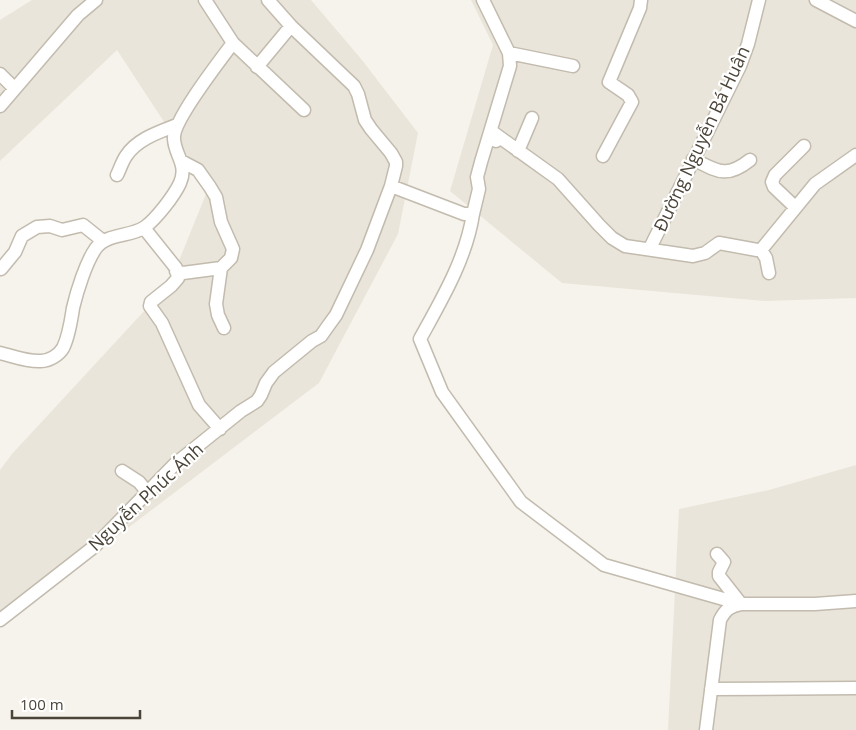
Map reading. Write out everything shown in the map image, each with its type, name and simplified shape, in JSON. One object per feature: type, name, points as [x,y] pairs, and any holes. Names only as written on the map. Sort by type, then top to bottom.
[{"type":"street","points":[[0,106],[78,15],[96,0]]},
{"type":"street","points":[[205,0],[234,43],[304,110]]},
{"type":"street","name":"Nguyễn Phúc Ánh","points":[[3,614],[95,546],[182,459],[257,400],[274,372],[312,341],[321,336],[368,250],[391,186],[396,162],[365,120],[357,91],[290,26],[268,0]]},
{"type":"street","points":[[483,0],[509,53],[510,66],[477,177],[479,189],[471,230],[454,276],[420,339],[442,392],[521,502],[604,565],[741,604]]},
{"type":"street","points":[[603,156],[632,102],[628,95],[609,82],[640,8],[641,0]]},
{"type":"street","name":"Đường Nguyễn Bá Huân","points":[[650,248],[740,66],[748,44],[759,0]]},
{"type":"street","points":[[816,0],[856,21]]},
{"type":"street","points":[[257,67],[290,26]]},
{"type":"street","points":[[0,353],[25,360],[41,361],[53,357],[62,350],[67,339],[75,298],[96,248],[103,241],[144,228],[164,207],[180,183],[184,168],[174,139],[177,125],[214,68],[234,43]]},
{"type":"street","points":[[509,53],[573,66]]},
{"type":"street","points":[[0,74],[14,88]]},
{"type":"street","points":[[518,152],[532,118]]},
{"type":"street","points":[[117,175],[126,155],[137,145],[150,135],[177,125]]},
{"type":"street","points":[[491,131],[518,152],[543,167],[565,186],[599,226],[612,238],[632,248],[650,248],[693,256],[705,253],[719,243],[761,250]]},
{"type":"street","points":[[796,207],[774,187],[772,182],[775,175],[804,146]]},
{"type":"street","points":[[761,250],[820,180],[856,155]]},
{"type":"street","points":[[693,159],[720,172],[735,170],[750,160]]},
{"type":"street","points":[[181,161],[198,170],[216,198],[221,222],[233,249],[231,258],[221,268],[216,304],[218,315],[224,328]]},
{"type":"street","points":[[391,186],[464,214],[474,207]]},
{"type":"street","points":[[1,269],[15,252],[22,236],[37,227],[50,226],[62,230],[84,225],[103,241]]},
{"type":"street","points":[[144,228],[176,271],[178,278],[151,302],[150,306],[162,322],[199,405],[220,429]]},
{"type":"street","points":[[761,250],[768,263],[769,274]]},
{"type":"street","points":[[176,271],[183,273],[221,268]]},
{"type":"street","points":[[122,471],[139,482],[148,493]]},
{"type":"street","points":[[717,554],[724,562],[719,576],[741,604]]},
{"type":"street","points":[[706,730],[720,620],[724,612],[731,606],[741,604],[815,604],[856,601]]},
{"type":"street","points":[[711,690],[856,688]]},
{"type":"shaded area","points":[[32,0],[311,0],[362,60],[418,133],[398,234],[319,383],[0,625],[0,470],[12,454],[170,283],[208,189],[117,50],[0,161],[0,20]]},
{"type":"shaded area","points":[[471,0],[856,0],[856,298],[765,301],[562,283],[450,191],[493,45]]},
{"type":"shaded area","points":[[856,465],[856,730],[668,730],[679,509],[769,490]]}]
